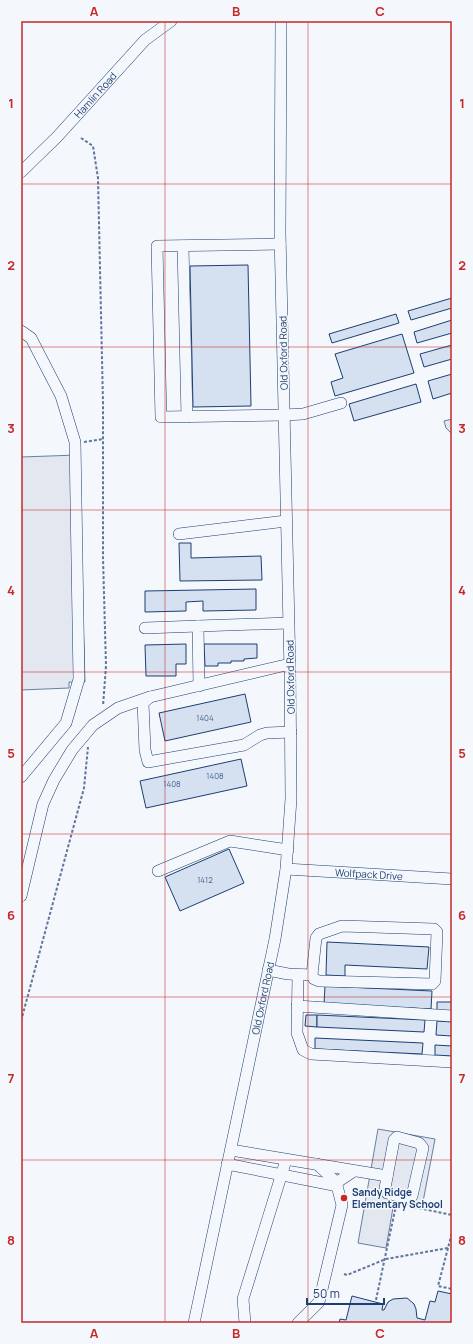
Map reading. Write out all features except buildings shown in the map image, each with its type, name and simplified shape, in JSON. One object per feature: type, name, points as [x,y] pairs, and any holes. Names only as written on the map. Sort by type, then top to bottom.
[{"type":"street","name":"Hamlin Road","points":[[21,172],[57,137],[145,40],[171,21]]},
{"type":"street","name":"Old Oxford Road","points":[[194,1323],[268,970],[288,850],[291,799],[291,732],[280,244],[281,21]]},
{"type":"street","points":[[280,244],[157,246],[161,417],[303,414],[341,403]]},
{"type":"street","points":[[183,246],[187,417]]},
{"type":"street","points":[[21,331],[31,338],[61,396],[75,442],[74,506],[79,679],[66,723],[21,777]]},
{"type":"street","points":[[179,534],[286,521]]},
{"type":"street","points":[[145,628],[288,623]]},
{"type":"street","points":[[198,626],[199,686]]},
{"type":"street","points":[[21,896],[43,804],[72,750],[87,731],[103,717],[118,708],[150,697],[290,664]]},
{"type":"street","points":[[150,697],[142,703],[145,750],[148,762],[244,745],[260,734],[291,732]]},
{"type":"street","points":[[158,871],[230,841],[288,850]]},
{"type":"street","name":"Wolfpack Drive","points":[[286,869],[452,879]]},
{"type":"street","points":[[342,926],[434,929],[437,932],[435,981],[432,984],[319,981],[314,979],[312,975],[316,938],[319,934],[330,930],[342,926]]},
{"type":"street","points":[[268,970],[298,976],[312,975]]},
{"type":"street","points":[[298,976],[297,1006],[299,1042],[303,1050],[311,1054],[452,1062]]},
{"type":"street","points":[[297,1006],[452,1016]]},
{"type":"street","points":[[397,1138],[420,1143],[423,1148],[412,1196],[409,1199],[387,1193],[385,1188],[387,1176],[394,1140],[397,1138]]},
{"type":"street","points":[[231,1150],[387,1176]]},
{"type":"street","points":[[245,1323],[243,1300],[286,1160]]},
{"type":"street","points":[[227,1164],[281,1176],[333,1184],[354,1171]]},
{"type":"street","points":[[298,1323],[319,1302],[342,1204],[336,1182],[317,1164]]},
{"type":"path","points":[[81,138],[93,146],[98,178],[104,439],[106,666],[103,717]]},
{"type":"path","points":[[75,442],[86,443],[104,439]]},
{"type":"path","points":[[21,1021],[84,788],[88,751],[87,731]]},
{"type":"path","points":[[376,1300],[386,1259],[395,1210],[402,1205]]},
{"type":"path","points":[[409,1206],[452,1215]]},
{"type":"path","points":[[452,1233],[438,1286],[452,1290]]},
{"type":"path","points":[[344,1274],[347,1275],[386,1259],[448,1248]]},
{"type":"shaded area","points":[[452,419],[452,434],[446,428],[444,421]]},
{"type":"shaded area","points":[[78,455],[85,682],[69,682],[69,688],[21,690],[21,457]]},
{"type":"shaded area","points":[[378,1129],[435,1139],[422,1207],[394,1202],[386,1248],[358,1243]]},
{"type":"place","name":"Sandy Ridge Elementary School","points":[[344,1198]]}]
